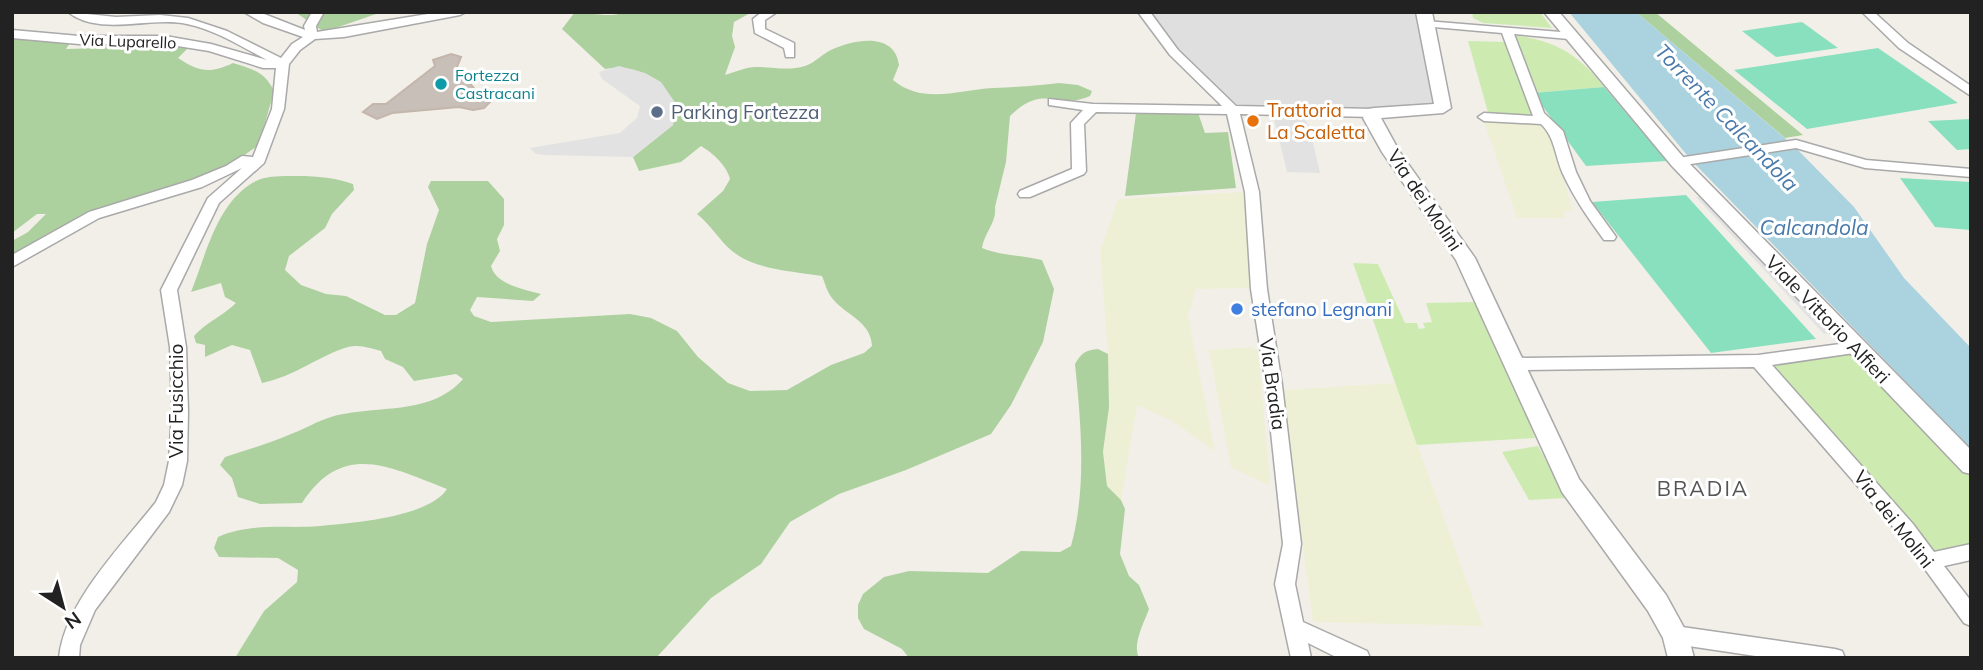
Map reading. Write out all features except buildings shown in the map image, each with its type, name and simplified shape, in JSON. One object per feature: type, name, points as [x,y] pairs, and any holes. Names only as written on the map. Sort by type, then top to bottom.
[{"type":"street","points":[[74,12],[85,18],[186,20],[227,35],[283,64],[296,47],[312,36]]},
{"type":"street","points":[[250,12],[267,22],[312,36],[344,33],[460,12]]},
{"type":"street","points":[[312,36],[310,26],[318,12]]},
{"type":"street","points":[[771,12],[760,19],[758,31],[790,46],[790,54]]},
{"type":"street","points":[[1144,12],[1155,32],[1176,58],[1233,110]]},
{"type":"street","points":[[1467,12],[1471,27]]},
{"type":"street","name":"Viale Vittorio Alfieri","points":[[1551,12],[1678,162],[1971,465]]},
{"type":"street","points":[[1868,12],[1881,28],[1902,46],[1971,92]]},
{"type":"street","points":[[1053,102],[1093,108],[1374,113],[1443,108],[1425,18],[1471,27],[1569,35]]},
{"type":"street","points":[[1506,29],[1538,114],[1556,131],[1569,172],[1584,202],[1609,237]]},
{"type":"street","name":"Via Luparello","points":[[12,34],[79,40],[165,40],[211,48],[263,64],[283,64]]},
{"type":"street","name":"Via Fusicchio","points":[[69,658],[70,645],[88,604],[163,507],[173,485],[178,461],[180,411],[178,346],[169,290],[213,201],[257,163],[278,109],[283,64]]},
{"type":"street","points":[[1025,194],[1079,171],[1077,123],[1093,108]]},
{"type":"street","name":"Via Bradia","points":[[1233,110],[1252,192],[1259,289],[1293,544],[1285,584],[1301,658]]},
{"type":"street","name":"Via dei Molini","points":[[1374,113],[1372,118],[1391,152],[1465,258],[1570,485],[1657,603],[1675,635],[1681,658]]},
{"type":"street","points":[[1484,117],[1544,120]]},
{"type":"street","points":[[1678,162],[1796,144],[1866,164],[1971,173]]},
{"type":"street","points":[[12,262],[103,211],[219,176],[266,145]]},
{"type":"street","points":[[1514,364],[1758,361],[1855,348]]},
{"type":"street","name":"Via dei Molini","points":[[1758,361],[1907,530],[1971,617]]},
{"type":"street","points":[[1929,561],[1971,552]]},
{"type":"street","points":[[1293,627],[1360,658]]},
{"type":"street","points":[[1675,635],[1835,658]]},
{"type":"shaded area","points":[[1148,12],[1417,12],[1437,104],[1380,109],[1245,107],[1236,104],[1186,63]]},
{"type":"shaded area","name":"Parking Fortezza","points":[[619,66],[645,73],[661,82],[676,104],[673,125],[633,157],[547,155],[536,154],[530,148],[620,133],[637,118],[640,106],[602,79],[599,72]]},
{"type":"shaded area","points":[[1273,115],[1302,115],[1309,126],[1320,173],[1287,172]]},
{"type":"shaded area","points":[[1704,196],[1833,333],[1824,334],[1696,197]]},
{"type":"green space","points":[[295,12],[382,12],[324,32]]},
{"type":"green space","points":[[575,12],[606,15],[624,12],[752,12],[734,22],[732,36],[735,47],[725,75],[752,67],[787,69],[809,65],[842,45],[873,41],[890,47],[896,54],[899,65],[893,80],[916,92],[941,94],[1059,83],[1078,85],[1092,91],[1090,96],[1078,100],[1032,101],[1010,116],[1006,162],[994,218],[982,248],[1042,260],[1054,289],[1043,342],[1011,405],[991,434],[906,470],[839,494],[790,522],[761,564],[711,598],[656,658],[235,658],[264,611],[297,582],[298,570],[278,558],[219,557],[214,548],[218,537],[243,529],[320,526],[389,517],[424,506],[438,499],[447,489],[387,467],[351,465],[334,471],[318,483],[302,503],[260,504],[238,497],[232,478],[220,465],[225,457],[331,417],[435,399],[450,391],[463,379],[456,374],[414,381],[403,367],[385,359],[381,351],[360,346],[337,351],[286,376],[262,383],[250,350],[232,345],[205,357],[205,345],[196,343],[194,336],[236,303],[225,297],[221,283],[191,292],[222,215],[243,190],[256,181],[271,177],[306,176],[353,184],[354,190],[332,214],[325,228],[289,256],[285,270],[301,285],[326,294],[346,296],[385,315],[396,315],[415,303],[427,244],[439,210],[428,187],[431,181],[488,181],[504,199],[504,225],[497,239],[500,251],[491,266],[505,282],[541,294],[533,301],[477,297],[470,310],[474,316],[491,322],[630,314],[651,318],[677,331],[698,357],[728,383],[750,391],[787,390],[831,365],[864,353],[872,346],[867,330],[832,298],[822,276],[775,269],[741,257],[727,247],[697,214],[723,191],[730,179],[723,165],[710,152],[701,146],[681,162],[639,171],[633,157],[673,125],[676,104],[662,87],[646,75],[627,68],[605,69],[562,29]]},
{"type":"green space","points":[[1472,12],[1540,12],[1552,28],[1483,23],[1473,18]]},
{"type":"green space","points":[[1636,12],[1655,12],[1803,135],[1785,138]]},
{"type":"green space","points":[[1802,22],[1838,48],[1776,57],[1742,31]]},
{"type":"green space","points":[[1513,35],[1528,37],[1564,50],[1595,75],[1604,87],[1533,93]]},
{"type":"green space","points":[[12,38],[70,43],[66,49],[100,48],[105,42],[164,42],[190,46],[178,58],[199,69],[218,69],[233,63],[252,69],[267,79],[274,91],[259,145],[220,172],[99,209],[12,255],[12,241],[28,232],[46,214],[37,214],[12,233]]},
{"type":"green space","points":[[1468,41],[1508,42],[1535,116],[1489,116]]},
{"type":"green space","points":[[1878,48],[1958,103],[1807,129],[1734,70]]},
{"type":"green space","points":[[1604,87],[1667,161],[1586,166],[1533,93]]},
{"type":"green space","points":[[1197,110],[1205,133],[1228,132],[1236,188],[1125,196],[1136,113]]},
{"type":"green space","points":[[1483,119],[1548,126],[1573,211],[1564,211],[1565,218],[1517,218]]},
{"type":"green space","points":[[1971,119],[1971,149],[1957,150],[1928,121]]},
{"type":"green space","points":[[1900,178],[1971,182],[1971,230],[1935,227]]},
{"type":"green space","points":[[1244,192],[1256,288],[1196,289],[1188,317],[1215,451],[1172,421],[1137,405],[1121,500],[1107,487],[1103,452],[1109,407],[1100,252],[1118,199]]},
{"type":"green space","points":[[1686,195],[1816,339],[1711,353],[1592,202]]},
{"type":"green space","points":[[1353,263],[1378,264],[1405,323],[1417,323],[1419,329],[1425,328],[1423,323],[1432,322],[1426,303],[1475,302],[1500,349],[1535,438],[1417,445]]},
{"type":"green space","points":[[1251,347],[1258,351],[1270,482],[1268,485],[1231,467],[1209,350]]},
{"type":"green space","points":[[1098,349],[1108,354],[1109,407],[1103,452],[1107,486],[1121,500],[1125,509],[1120,554],[1129,576],[1139,585],[1149,609],[1138,640],[1139,658],[909,658],[902,649],[864,629],[858,618],[858,605],[863,594],[884,577],[909,571],[988,573],[1021,551],[1060,552],[1071,546],[1081,478],[1081,432],[1075,364],[1084,353]]},
{"type":"green space","points":[[1852,352],[1971,475],[1971,545],[1932,554],[1916,527],[1766,365]]},
{"type":"green space","points":[[1395,383],[1483,626],[1313,622],[1283,390]]},
{"type":"green space","points":[[1538,446],[1566,498],[1529,500],[1502,452]]},
{"type":"water","name":"Calcandola","points":[[1569,12],[1636,12],[1793,145],[1854,207],[1904,278],[1971,348],[1971,449],[1691,160]]},
{"type":"place","name":"Fortezza Castracani","points":[[441,84]]},
{"type":"place","name":"Parking Fortezza","points":[[657,112]]},
{"type":"place","name":"Trattoria La Scaletta","points":[[1253,121]]},
{"type":"place","name":"stefano Legnani","points":[[1237,309]]},
{"type":"district","name":"BRADIA","points":[[1703,488]]},
{"type":"water label","name":"Torrente Calcandola","points":[[1727,117]]}]
